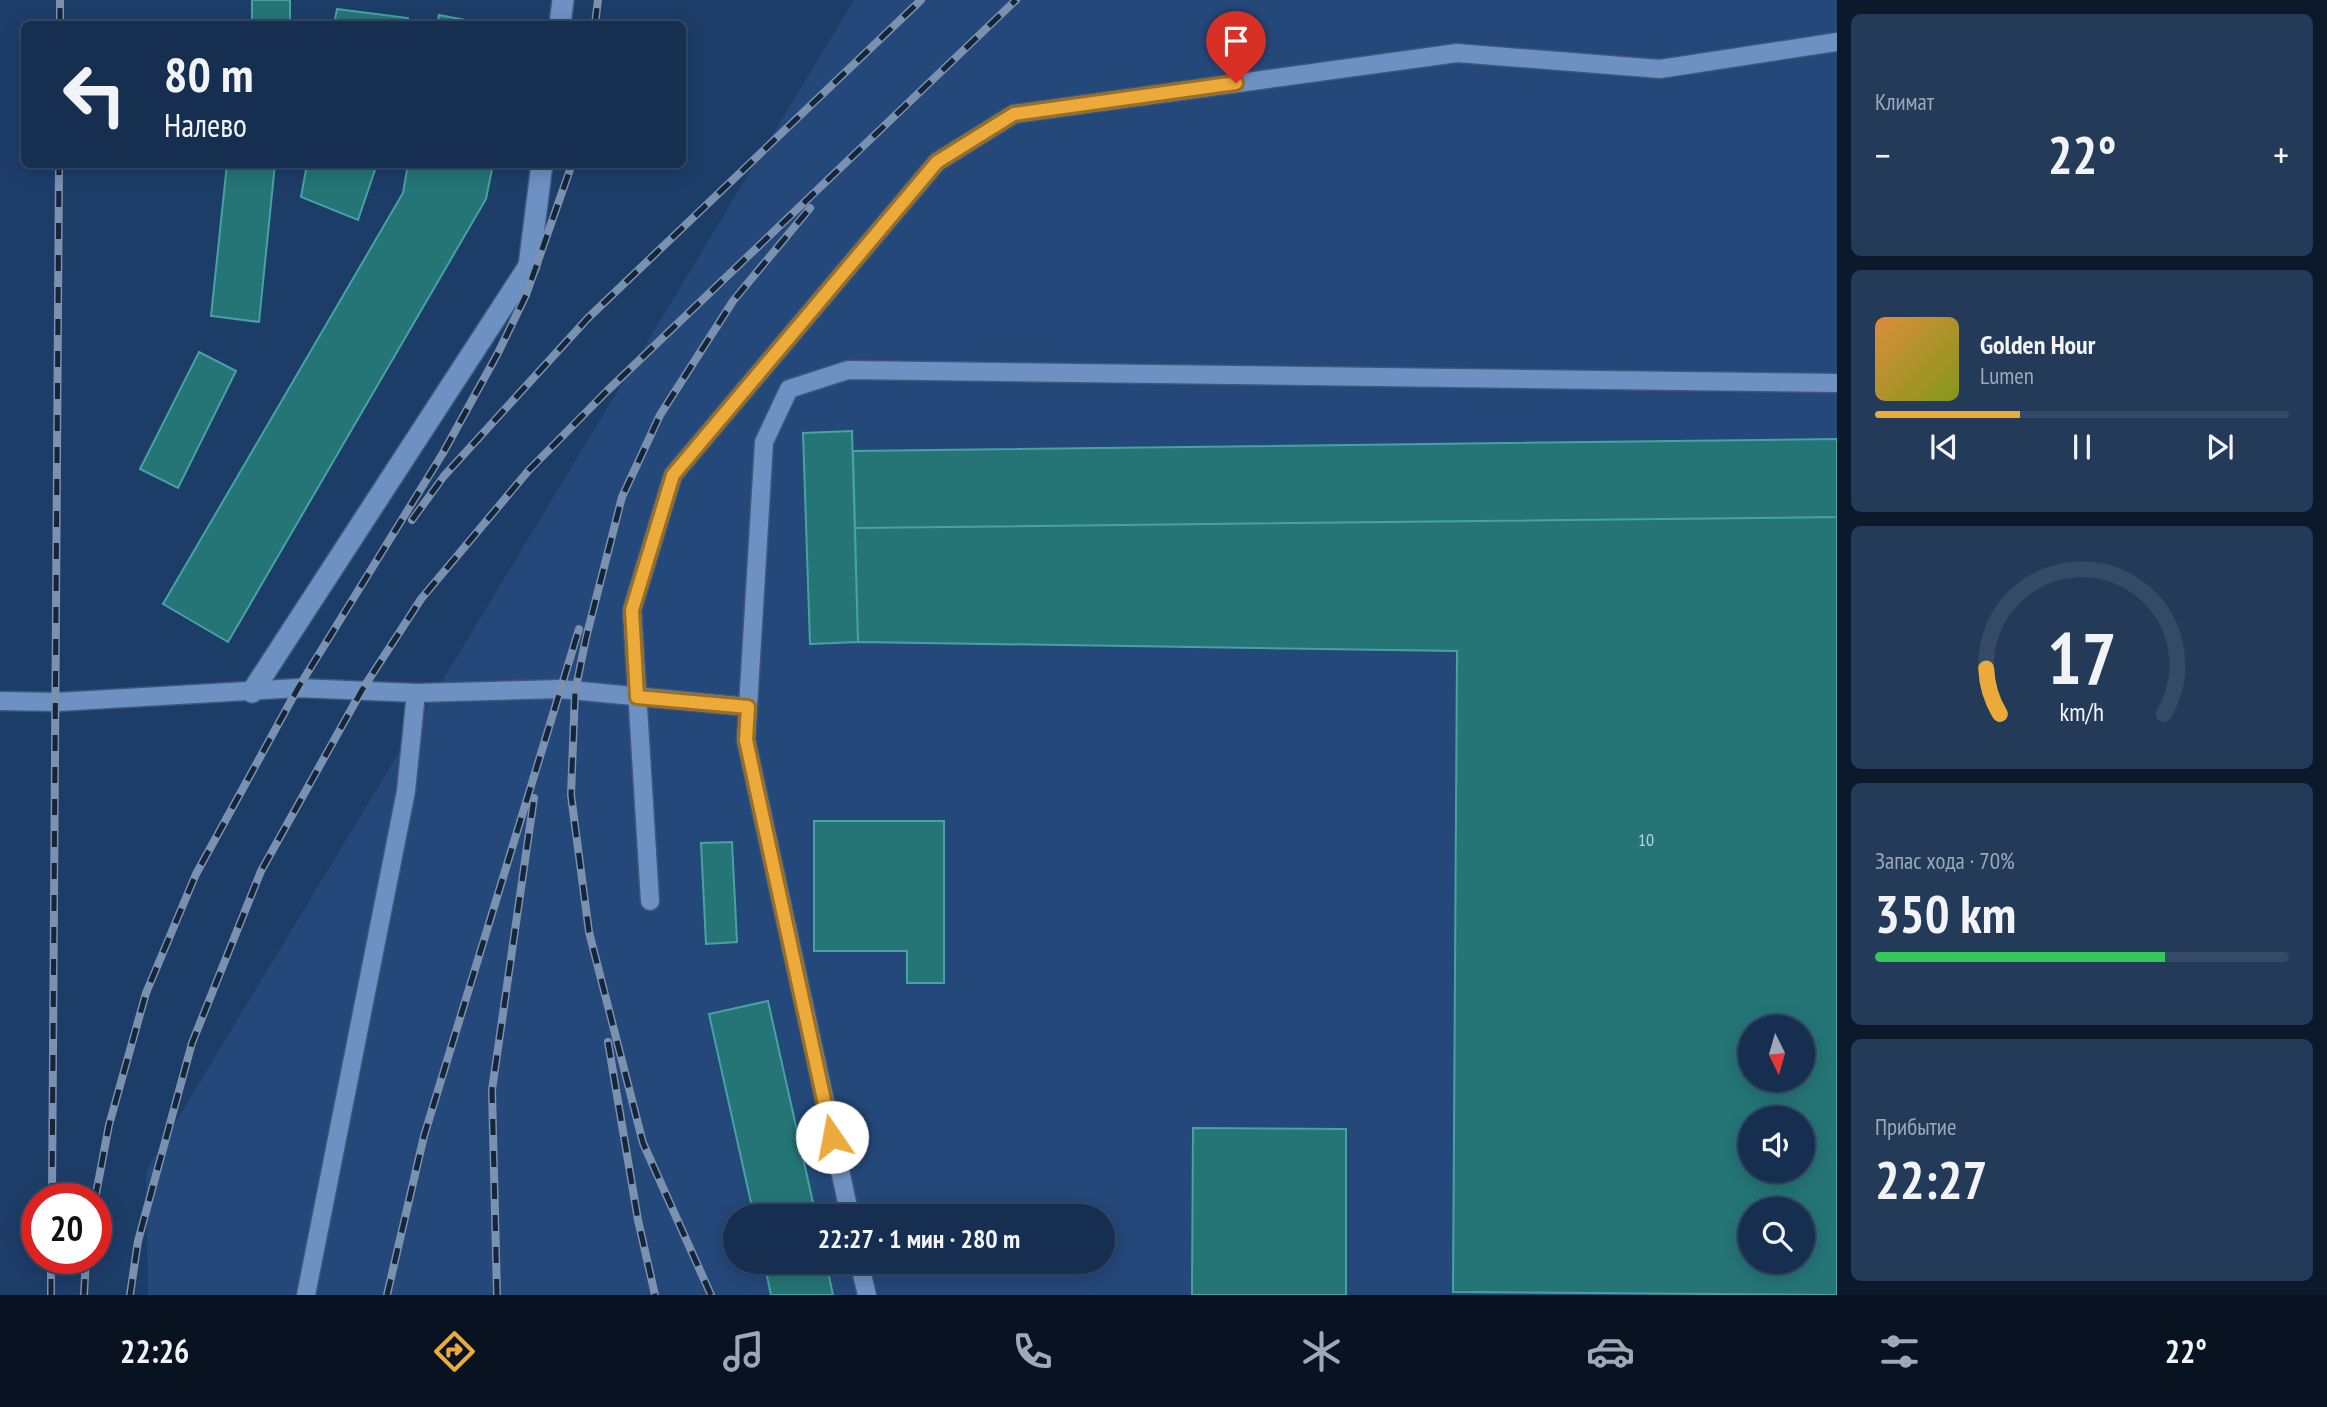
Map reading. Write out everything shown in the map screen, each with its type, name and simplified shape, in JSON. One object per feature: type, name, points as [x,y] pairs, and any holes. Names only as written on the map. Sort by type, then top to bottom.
[{"type":"street","points":[[560,21],[564,0]]},
{"type":"street","points":[[252,692],[529,266],[541,168]]},
{"type":"lane","points":[[650,901],[632,610],[673,475],[937,162],[1014,114],[1457,53],[1660,69],[1837,42]]},
{"type":"lane","points":[[847,1204],[746,740],[764,442],[789,389],[848,370],[1837,383]]},
{"type":"lane","points":[[0,701],[57,702],[298,688],[416,693],[560,689],[748,707]]},
{"type":"lane","points":[[306,1295],[406,791],[416,693]]},
{"type":"lane","points":[[862,1274],[867,1295]]},
{"type":"shaded area","points":[[854,0],[1837,0],[1837,1295],[148,1295],[146,1171]]},
{"type":"building","points":[[252,0],[290,0],[290,21],[252,21]]},
{"type":"building","points":[[337,9],[408,18],[408,21],[335,21]]},
{"type":"building","points":[[439,15],[471,21],[438,21]]},
{"type":"building","points":[[227,168],[275,168],[259,322],[211,316]]},
{"type":"building","points":[[306,168],[376,168],[358,220],[301,197]]},
{"type":"building","points":[[407,168],[492,168],[486,199],[228,642],[163,604],[403,193]]},
{"type":"building","points":[[199,352],[236,371],[178,488],[140,469]]},
{"type":"building","points":[[852,431],[858,642],[810,644],[803,433]]},
{"type":"building","points":[[1837,439],[1837,517],[855,528],[853,451]]},
{"type":"building","points":[[1837,517],[1837,1295],[1453,1292],[1457,651],[858,642],[855,528]]},
{"type":"building","points":[[814,821],[944,821],[944,983],[907,983],[907,951],[814,951]]},
{"type":"building","points":[[732,842],[737,942],[706,944],[701,843]]},
{"type":"building","points":[[768,1001],[813,1204],[751,1204],[709,1014]]},
{"type":"building","points":[[1193,1128],[1346,1129],[1346,1295],[1192,1295]]},
{"type":"building","points":[[767,1274],[829,1274],[833,1295],[771,1295]]},
{"type":"railway","points":[[60,0],[60,21]]},
{"type":"railway","points":[[595,21],[598,0]]},
{"type":"railway","points":[[412,520],[444,476],[588,318],[921,0]]},
{"type":"railway","points":[[130,1295],[138,1241],[192,1043],[261,871],[362,690],[421,599],[529,470],[607,391],[1016,0]]},
{"type":"railway","points":[[52,1183],[59,168]]},
{"type":"railway","points":[[98,1183],[109,1125],[146,993],[196,874],[298,688],[443,453],[498,353],[526,295],[571,168]]},
{"type":"railway","points":[[711,1295],[643,1143],[589,932],[571,795],[575,692],[622,497],[660,415],[733,301],[810,208]]},
{"type":"railway","points":[[387,1295],[424,1136],[579,629]]},
{"type":"railway","points":[[497,1295],[492,1090],[534,798]]},
{"type":"railway","points":[[608,1042],[638,1220],[655,1295]]},
{"type":"railway","points":[[51,1274],[51,1295]]},
{"type":"railway","points":[[84,1295],[85,1274]]},
{"type":"route","points":[[832,1137],[746,740],[748,707],[637,697],[632,610],[673,475],[937,162],[1014,114],[1236,83]]}]
